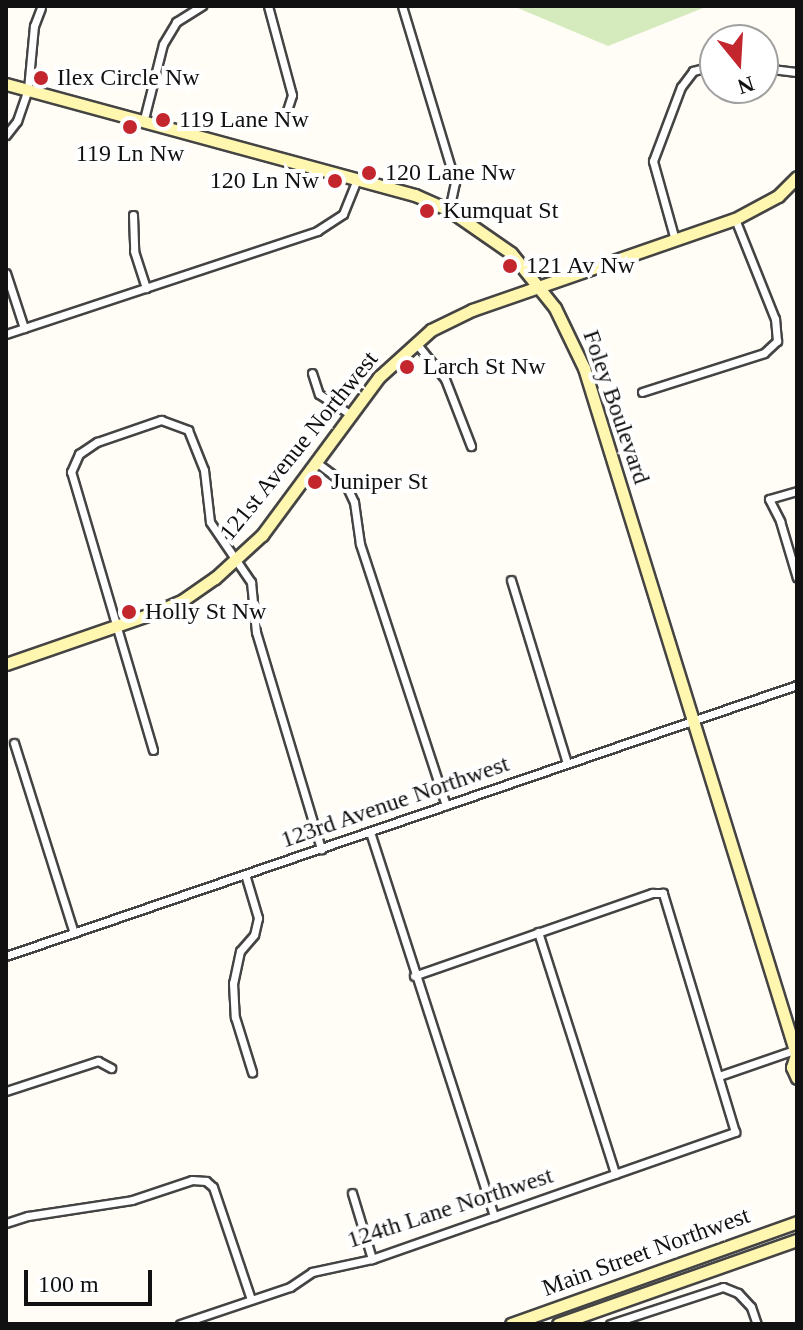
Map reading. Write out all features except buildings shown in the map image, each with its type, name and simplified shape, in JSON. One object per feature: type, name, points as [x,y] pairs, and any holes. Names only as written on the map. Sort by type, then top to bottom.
[{"type":"street","points":[[144,119],[163,44],[176,22],[202,6]]},
{"type":"street","points":[[268,6],[292,95],[287,110]]},
{"type":"street","points":[[402,6],[455,182],[449,210]]},
{"type":"street","points":[[6,135],[17,121],[28,89],[34,26],[41,8]]},
{"type":"street","points":[[675,240],[653,161],[681,87],[699,68]]},
{"type":"street","name":"Foley Boulevard","points":[[6,84],[415,195],[449,210],[511,253],[566,327],[584,368],[796,1053],[792,1067],[797,1078]]},
{"type":"street","name":"121st Avenue Northwest","points":[[6,664],[183,600],[237,560],[262,535],[350,414],[397,358],[431,330],[472,310],[735,219],[778,196],[797,177]]},
{"type":"street","points":[[6,334],[326,226],[343,214],[357,179]]},
{"type":"street","points":[[133,215],[134,251],[146,288]]},
{"type":"street","points":[[642,392],[764,353],[777,339],[775,319],[735,219]]},
{"type":"street","points":[[6,273],[24,328]]},
{"type":"street","points":[[416,343],[445,379],[471,446]]},
{"type":"street","points":[[312,373],[319,394],[350,414]]},
{"type":"street","points":[[153,750],[71,472],[79,454],[97,442],[161,420],[188,430],[204,470],[210,522],[251,582],[256,632],[321,849]]},
{"type":"street","points":[[316,462],[346,485],[354,502],[360,544],[446,805]]},
{"type":"street","points":[[797,491],[769,499],[780,521],[797,578]]},
{"type":"street","points":[[511,580],[567,763]]},
{"type":"street","name":"123rd Avenue Northwest","points":[[6,956],[797,685]]},
{"type":"street","points":[[14,743],[74,933]]},
{"type":"street","points":[[370,832],[494,1217]]},
{"type":"street","points":[[245,874],[258,918],[254,935],[240,951],[234,994],[235,1017],[252,1072]]},
{"type":"street","points":[[414,976],[652,893],[663,893],[719,1076],[796,1053]]},
{"type":"street","points":[[538,932],[615,1174]]},
{"type":"street","points":[[6,1091],[98,1061],[111,1068]]},
{"type":"street","name":"124th Lane Northwest","points":[[180,1324],[290,1287],[312,1272],[372,1259],[735,1132],[719,1076]]},
{"type":"street","points":[[6,1223],[28,1216],[144,1197],[192,1180],[206,1181],[213,1187],[251,1299]]},
{"type":"street","points":[[352,1193],[372,1259]]},
{"type":"street","name":"Main Street Northwest","points":[[511,1324],[797,1222]]},
{"type":"street","name":"Main Street Northwest","points":[[558,1324],[797,1240]]},
{"type":"street","points":[[610,1324],[723,1287],[738,1293],[751,1307],[757,1324]]},
{"type":"green space","points":[[513,6],[708,6],[608,46]]},
{"type":"place","name":"Ilex Circle Nw","points":[[41,78]]},
{"type":"place","name":"119 Lane Nw","points":[[163,120]]},
{"type":"place","name":"119 Ln Nw","points":[[130,127]]},
{"type":"place","name":"120 Lane Nw","points":[[369,173]]},
{"type":"place","name":"120 Ln Nw","points":[[335,181]]},
{"type":"place","name":"Kumquat St","points":[[427,211]]},
{"type":"place","name":"121 Av Nw","points":[[510,266]]},
{"type":"place","name":"Larch St Nw","points":[[407,367]]},
{"type":"place","name":"Juniper St","points":[[315,482]]},
{"type":"place","name":"Holly St Nw","points":[[129,612]]}]
